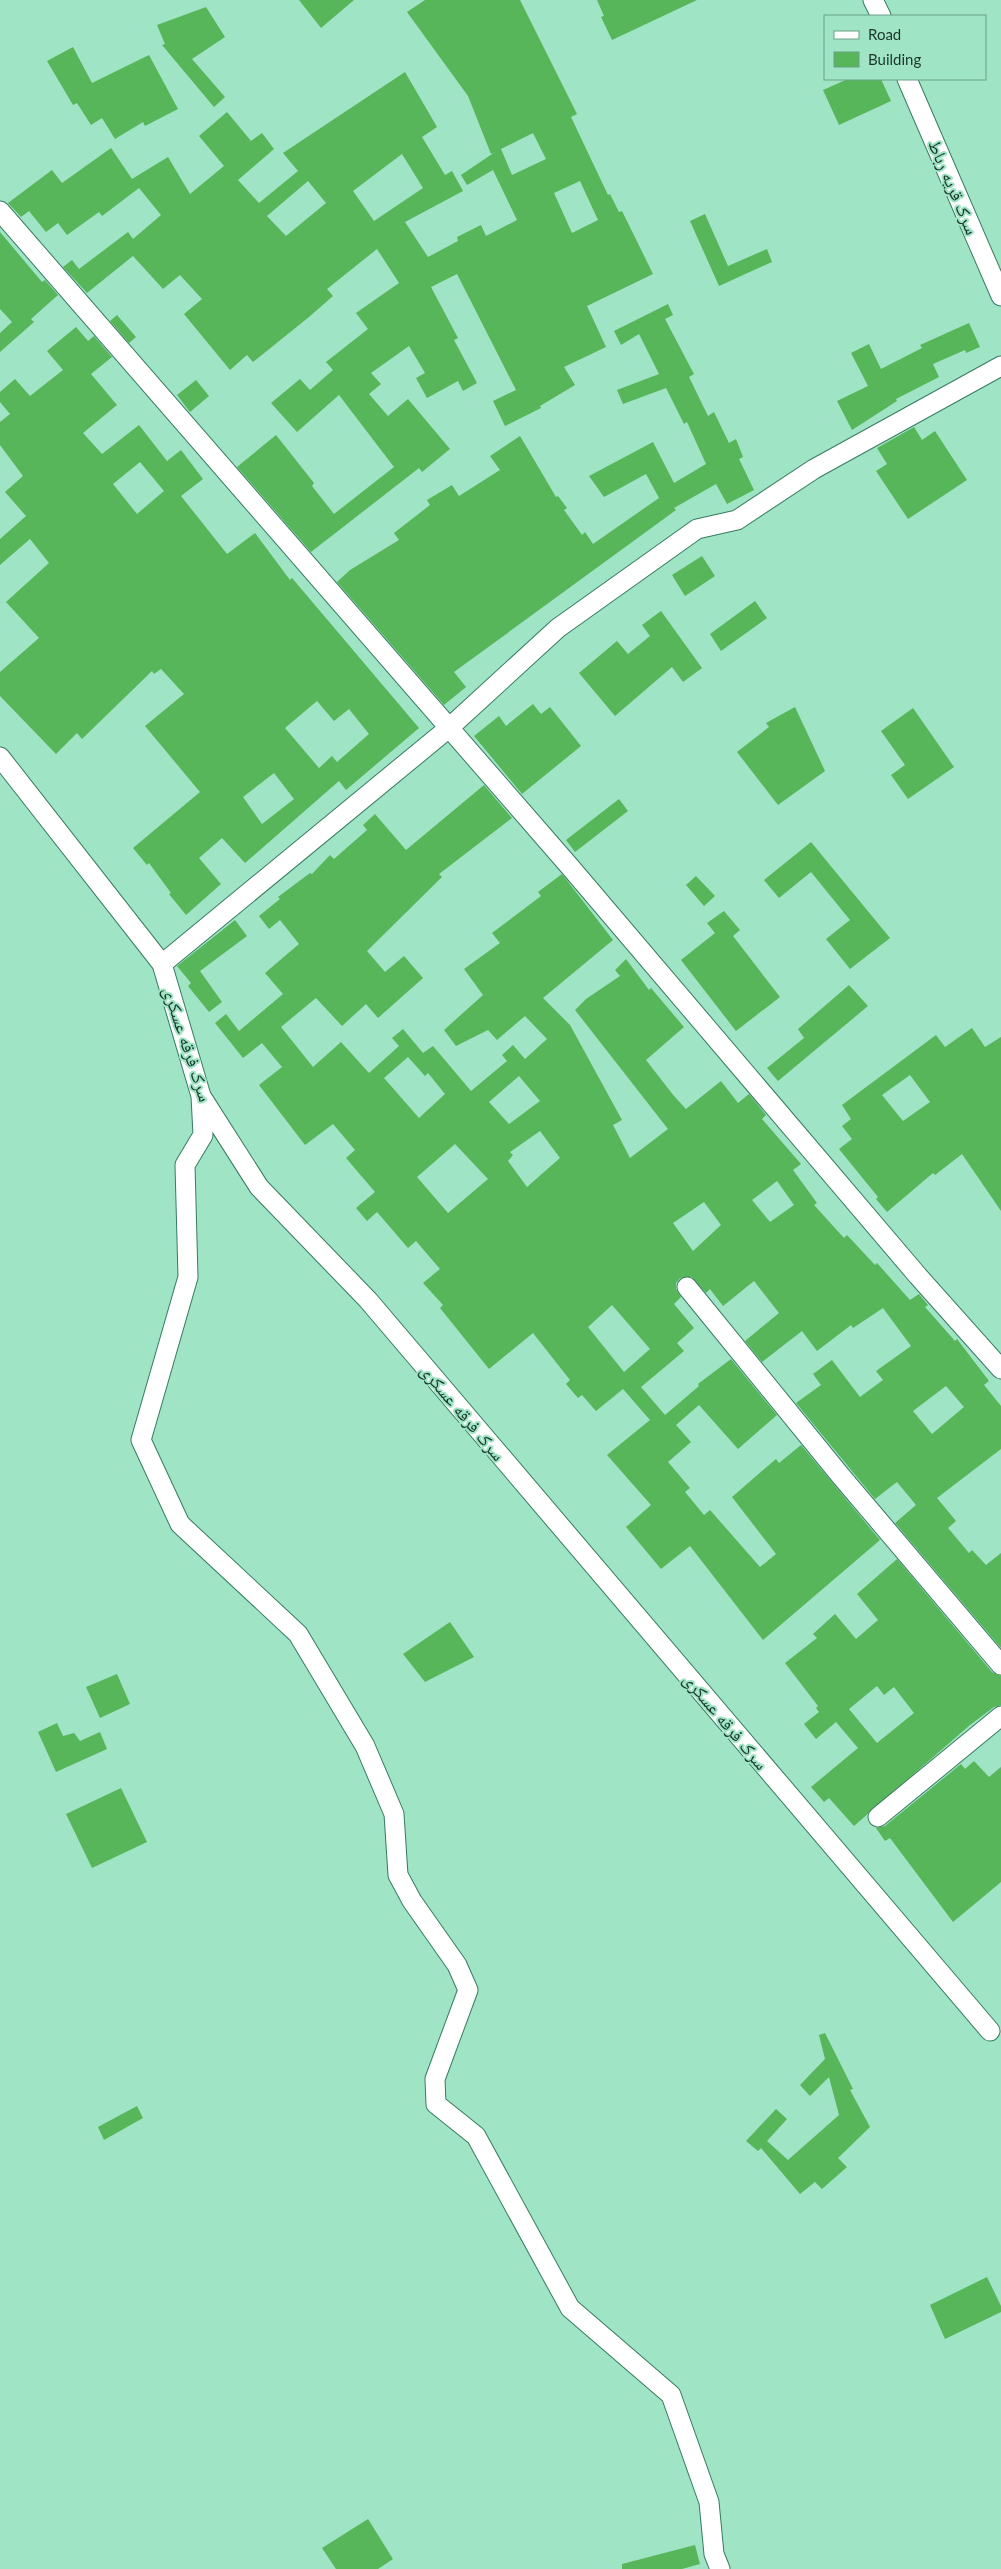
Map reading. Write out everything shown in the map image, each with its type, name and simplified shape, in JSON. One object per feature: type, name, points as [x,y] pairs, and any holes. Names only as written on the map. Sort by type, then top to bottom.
[{"type":"street","points":[[874,0],[880,15]]},
{"type":"street","name":"سرک قریه رباط","points":[[908,80],[1001,296]]},
{"type":"street","points":[[0,211],[450,727],[918,1276],[1001,1369]]},
{"type":"street","points":[[162,964],[450,727],[558,628],[697,528],[737,520],[814,469],[1001,366]]},
{"type":"street","name":"سرک فرقه عسکری","points":[[0,757],[162,964],[201,1096],[259,1187],[368,1300],[990,2031]]},
{"type":"street","points":[[201,1096],[203,1135],[185,1165],[188,1278],[141,1440],[180,1524],[298,1634],[365,1746],[394,1814],[398,1876],[412,1901],[457,1965],[468,1990],[435,2079],[436,2104],[476,2136],[570,2308],[671,2395],[709,2502],[714,2554],[720,2569]]},
{"type":"street","points":[[687,1287],[840,1475],[1001,1665]]},
{"type":"street","points":[[878,1817],[1001,1716]]},
{"type":"building","points":[[299,0],[354,0],[321,28]]},
{"type":"building","points":[[425,0],[520,0],[577,114],[571,117],[608,195],[610,194],[619,212],[622,211],[653,274],[587,306],[606,347],[564,367],[575,385],[540,406],[541,408],[505,426],[493,401],[516,390],[457,274],[431,287],[458,338],[454,340],[477,383],[463,391],[458,381],[427,398],[416,378],[425,373],[409,346],[371,373],[381,384],[369,394],[388,416],[408,399],[450,449],[422,472],[419,468],[311,552],[237,467],[276,435],[314,483],[312,486],[334,514],[394,467],[339,395],[297,432],[271,403],[300,379],[310,390],[333,370],[326,362],[368,329],[356,313],[399,283],[377,249],[327,289],[333,296],[309,317],[253,362],[247,355],[230,370],[184,314],[202,299],[180,275],[163,289],[133,256],[87,293],[63,267],[72,260],[79,269],[128,232],[133,239],[161,215],[139,188],[102,216],[99,212],[67,235],[58,223],[46,232],[29,211],[21,217],[8,203],[52,170],[62,183],[111,148],[132,179],[168,157],[190,194],[224,166],[199,136],[227,112],[251,141],[262,133],[274,149],[238,180],[259,203],[298,171],[283,153],[405,72],[437,127],[422,137],[445,175],[452,171],[463,191],[405,222],[428,257],[458,241],[457,237],[481,225],[486,236],[517,220],[493,170],[467,185],[461,175],[495,152],[491,154],[468,96],[407,12]],"holes":[[[533,133],[546,159],[512,175],[501,149]],[[402,154],[423,188],[374,221],[353,191]],[[308,181],[326,203],[286,236],[267,216]],[[580,181],[598,220],[572,233],[554,193]]]},
{"type":"building","points":[[597,0],[697,0],[612,40],[601,17],[604,16]]},
{"type":"building","points":[[206,7],[225,37],[192,59],[225,97],[214,107],[162,45],[165,44],[157,25]]},
{"type":"building","points":[[73,47],[92,83],[149,55],[178,109],[145,126],[143,122],[115,139],[102,118],[91,125],[77,103],[73,105],[47,61]]},
{"type":"building","points":[[846,80],[881,80],[891,101],[839,125],[823,90]]},
{"type":"building","points":[[705,214],[728,266],[767,249],[772,262],[719,286],[690,221]]},
{"type":"building","points":[[0,232],[42,282],[45,280],[58,295],[31,319],[34,322],[0,352],[0,333],[12,322],[0,309]]},
{"type":"building","points":[[668,304],[673,315],[665,319],[694,374],[689,377],[708,416],[714,412],[729,443],[736,439],[743,457],[739,459],[754,490],[727,504],[716,484],[674,508],[676,510],[454,672],[466,687],[444,705],[337,582],[350,570],[399,540],[394,533],[430,505],[427,500],[452,485],[459,496],[500,470],[490,456],[520,436],[556,497],[558,496],[567,508],[564,510],[582,535],[585,532],[593,544],[659,498],[646,474],[604,497],[589,476],[653,442],[674,483],[706,464],[687,422],[684,424],[666,388],[623,404],[617,390],[659,374],[639,334],[621,345],[614,331]]},
{"type":"building","points":[[117,315],[136,337],[129,343],[110,321]]},
{"type":"building","points":[[969,323],[980,347],[966,353],[965,350],[933,364],[939,377],[896,399],[897,401],[852,430],[837,401],[868,386],[851,353],[869,344],[881,369],[922,348],[920,345]]},
{"type":"building","points":[[76,327],[88,341],[94,336],[112,357],[91,374],[117,405],[83,433],[102,454],[139,425],[167,461],[181,450],[203,479],[181,496],[227,554],[255,533],[290,580],[292,578],[419,728],[346,790],[339,781],[245,863],[222,838],[199,858],[221,884],[186,915],[169,894],[171,893],[149,863],[147,865],[133,848],[200,792],[145,726],[184,694],[161,669],[154,674],[152,671],[82,739],[77,733],[56,754],[0,696],[0,672],[39,638],[6,602],[49,563],[30,539],[0,565],[0,539],[26,516],[5,492],[23,476],[0,445],[0,422],[10,414],[0,402],[0,392],[15,379],[30,396],[63,370],[47,351]],"holes":[[[140,462],[164,491],[137,514],[113,484]],[[317,701],[334,721],[349,709],[369,734],[337,762],[332,756],[319,768],[285,728]],[[274,773],[294,799],[262,824],[243,797]]]},
{"type":"building","points":[[196,380],[209,396],[190,412],[177,395]]},
{"type":"building","points":[[914,427],[922,440],[935,431],[967,480],[908,519],[876,471],[887,464],[877,448]]},
{"type":"building","points":[[702,556],[715,576],[685,596],[672,575]]},
{"type":"building","points":[[755,601],[767,618],[721,651],[710,634]]},
{"type":"building","points":[[661,611],[702,668],[683,682],[672,667],[615,716],[579,673],[617,641],[628,654],[650,636],[642,625]]},
{"type":"building","points":[[533,704],[541,714],[550,707],[581,746],[522,794],[474,736],[499,716],[506,726]]},
{"type":"building","points":[[795,707],[825,771],[778,805],[737,752],[769,727],[766,723]]},
{"type":"building","points":[[913,708],[954,767],[908,799],[891,775],[905,765],[881,731]]},
{"type":"building","points":[[484,785],[512,818],[439,874],[442,877],[367,951],[385,972],[404,956],[423,978],[378,1018],[366,1004],[342,1026],[316,998],[281,1027],[313,1067],[341,1042],[369,1073],[399,1046],[392,1038],[403,1029],[423,1053],[433,1046],[471,1091],[507,1061],[502,1055],[513,1045],[525,1059],[547,1039],[525,1016],[497,1040],[488,1030],[456,1046],[444,1030],[483,995],[464,969],[500,943],[492,933],[541,896],[538,892],[562,874],[613,940],[543,998],[570,1025],[622,1120],[613,1125],[630,1158],[668,1129],[575,1010],[586,999],[620,976],[615,970],[626,959],[649,990],[651,988],[684,1027],[646,1060],[674,1096],[686,1109],[721,1081],[738,1103],[749,1094],[766,1115],[762,1119],[801,1164],[793,1170],[817,1203],[814,1205],[844,1238],[847,1235],[875,1265],[877,1263],[910,1300],[919,1294],[928,1305],[925,1307],[955,1341],[957,1339],[989,1381],[984,1385],[1001,1406],[1001,1449],[937,1498],[956,1521],[948,1528],[969,1553],[972,1550],[986,1565],[1001,1553],[1001,1648],[895,1523],[916,1505],[897,1482],[875,1499],[796,1403],[821,1385],[813,1374],[832,1360],[860,1397],[883,1380],[876,1371],[911,1346],[883,1308],[853,1328],[851,1325],[817,1351],[802,1331],[762,1362],[745,1341],[779,1313],[754,1281],[723,1306],[710,1289],[706,1293],[691,1277],[680,1278],[676,1283],[676,1289],[681,1297],[674,1304],[694,1328],[677,1343],[684,1351],[641,1387],[665,1415],[699,1386],[698,1384],[731,1359],[777,1415],[738,1449],[699,1405],[676,1425],[691,1442],[668,1462],[690,1488],[685,1492],[704,1515],[710,1510],[760,1567],[776,1554],[732,1497],[776,1459],[779,1463],[801,1445],[880,1540],[763,1640],[690,1546],[661,1569],[626,1527],[651,1505],[607,1455],[650,1420],[623,1389],[596,1411],[582,1395],[578,1398],[566,1384],[570,1380],[533,1333],[489,1369],[440,1308],[443,1305],[423,1283],[440,1269],[416,1241],[408,1248],[377,1212],[367,1221],[356,1208],[375,1192],[346,1158],[355,1150],[333,1124],[305,1145],[259,1085],[282,1067],[262,1043],[243,1058],[215,1023],[226,1014],[239,1031],[283,994],[265,973],[299,944],[280,920],[269,929],[259,916],[280,899],[278,897],[310,873],[312,874],[330,855],[334,859],[367,830],[363,825],[375,814],[406,850]],"holes":[[[408,1057],[425,1076],[428,1073],[445,1094],[419,1118],[384,1078]],[[519,1076],[540,1101],[509,1124],[489,1102]],[[540,1131],[560,1158],[527,1187],[508,1161],[513,1155],[510,1152]],[[455,1144],[488,1179],[448,1213],[417,1177]],[[777,1181],[794,1205],[770,1222],[752,1200]],[[704,1202],[721,1225],[693,1251],[673,1223]],[[612,1305],[650,1349],[624,1372],[588,1327]],[[946,1386],[964,1407],[932,1434],[913,1411]]]},
{"type":"building","points":[[619,799],[628,811],[575,852],[566,840]]},
{"type":"building","points":[[811,842],[890,938],[850,969],[826,939],[850,920],[811,872],[779,898],[764,880]]},
{"type":"building","points":[[696,876],[715,896],[704,906],[686,885]]},
{"type":"building","points":[[724,911],[740,930],[733,936],[780,997],[736,1031],[681,960],[715,933],[707,923]]},
{"type":"building","points":[[235,920],[247,936],[200,971],[222,1002],[209,1012],[188,986],[191,983],[177,966]]},
{"type":"building","points":[[849,985],[868,1006],[778,1081],[767,1068],[804,1038],[798,1029]]},
{"type":"building","points":[[972,1028],[985,1047],[1001,1037],[1001,1211],[962,1154],[935,1175],[933,1173],[887,1212],[876,1199],[878,1197],[839,1149],[852,1139],[842,1126],[851,1119],[842,1105],[936,1035],[945,1047]],"holes":[[[910,1075],[930,1102],[903,1121],[882,1095]]]},
{"type":"building","points":[[897,1559],[992,1672],[1001,1676],[1001,1705],[994,1707],[970,1725],[854,1826],[829,1798],[824,1802],[811,1787],[858,1748],[836,1722],[816,1739],[804,1724],[819,1712],[816,1708],[818,1706],[785,1663],[817,1638],[813,1634],[835,1614],[856,1639],[878,1620],[857,1594]],"holes":[[[877,1686],[884,1695],[894,1687],[914,1713],[877,1743],[849,1709]]]},
{"type":"building","points":[[450,1622],[474,1657],[425,1682],[403,1654]]},
{"type":"building","points":[[117,1674],[130,1704],[100,1718],[86,1687]]},
{"type":"building","points":[[57,1723],[63,1736],[74,1733],[80,1741],[100,1732],[107,1749],[56,1772],[38,1732]]},
{"type":"building","points":[[974,1761],[989,1777],[1001,1767],[1001,1882],[953,1922],[890,1838],[885,1841],[876,1828],[885,1826],[961,1764],[965,1769]]},
{"type":"building","points":[[121,1788],[147,1842],[92,1868],[66,1814]]},
{"type":"building","points":[[825,2033],[853,2089],[850,2090],[870,2127],[838,2158],[847,2167],[822,2189],[815,2182],[800,2194],[761,2148],[758,2151],[746,2141],[776,2109],[787,2119],[767,2141],[788,2160],[839,2115],[829,2077],[810,2096],[800,2085],[825,2059],[819,2035]]},
{"type":"building","points":[[137,2106],[143,2118],[104,2140],[98,2127]]},
{"type":"building","points":[[987,2277],[1001,2306],[1001,2312],[945,2339],[930,2305]]},
{"type":"building","points":[[368,2519],[393,2559],[378,2569],[336,2569],[322,2548]]},
{"type":"building","points":[[695,2545],[700,2564],[682,2569],[622,2569],[622,2564]]}]
